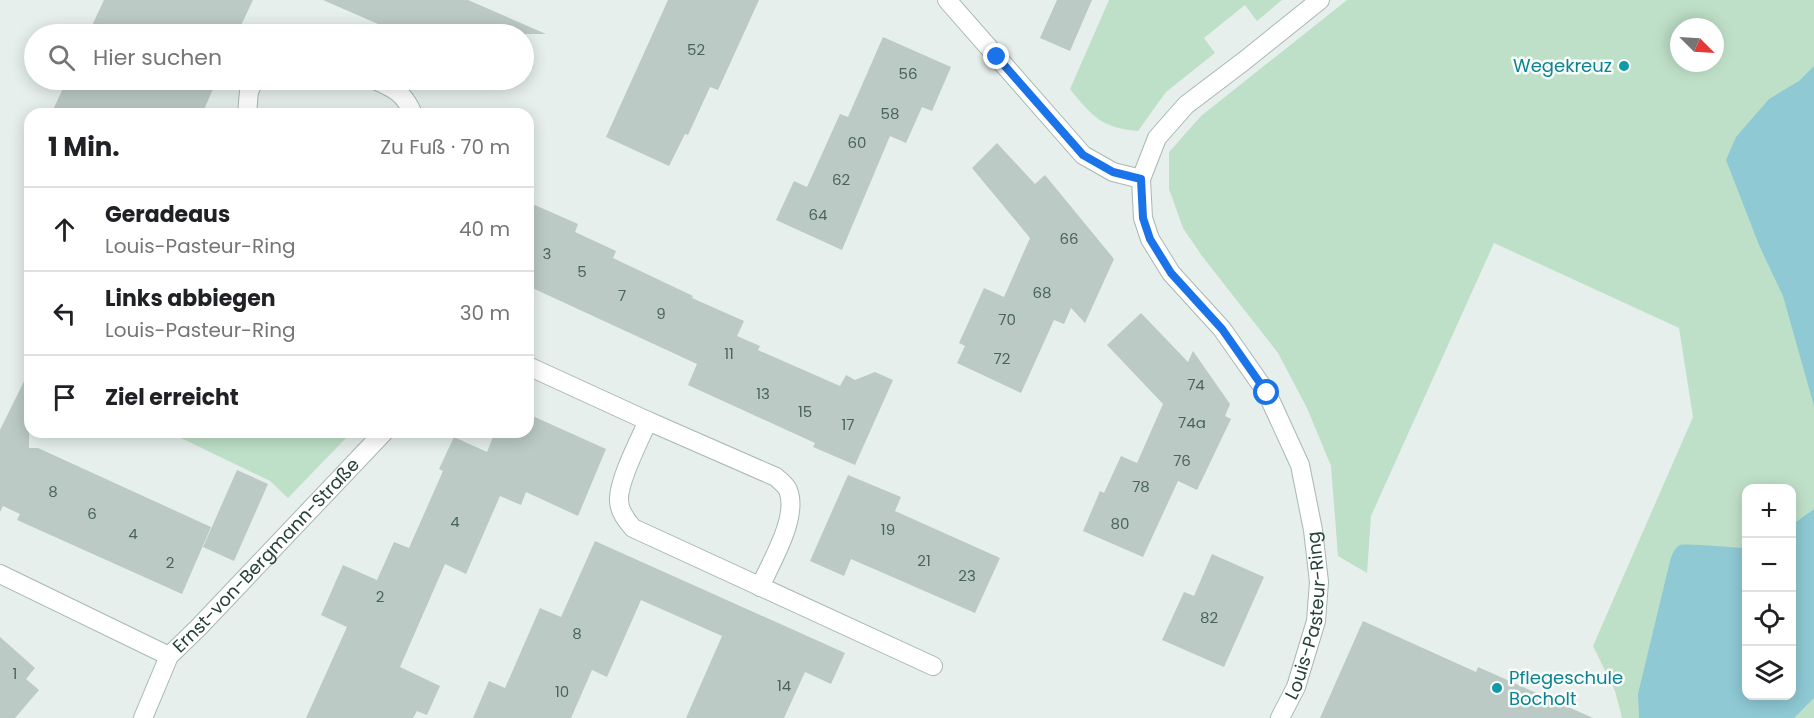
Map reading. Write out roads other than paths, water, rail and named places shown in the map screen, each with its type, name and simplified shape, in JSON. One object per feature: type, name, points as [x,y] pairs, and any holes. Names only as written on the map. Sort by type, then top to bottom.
[{"type":"street","points":[[947,0],[1083,155],[1113,172],[1141,179],[1157,138],[1186,105],[1320,0]]},
{"type":"street","points":[[248,108],[250,90]]},
{"type":"street","points":[[395,90],[407,100],[410,108]]},
{"type":"street","name":"Louis-Pasteur-Ring","points":[[1141,179],[1143,218],[1150,239],[1171,273],[1222,329],[1267,393],[1300,465],[1313,530],[1319,582],[1316,621],[1296,687],[1280,718]]},
{"type":"street","points":[[534,369],[776,477],[788,489],[791,506],[788,525],[760,587]]},
{"type":"street","points":[[648,421],[622,483],[618,499],[622,515],[633,528],[933,666]]},
{"type":"street","name":"Ernst-von-Bergmann-Straße","points":[[143,718],[169,656],[378,438]]},
{"type":"street","points":[[0,574],[169,656]]},
{"type":"water","points":[[1814,66],[1814,406],[1783,296],[1759,245],[1726,160],[1736,137],[1769,99],[1799,81]]},
{"type":"water","points":[[1814,509],[1814,698],[1794,718],[1639,718],[1638,694],[1670,561],[1680,545],[1742,548],[1742,700],[1796,700],[1796,522]]},
{"type":"place","name":"Wegekreuz","points":[[1624,66]]},
{"type":"place","name":"Pflegeschule Bocholt","points":[[1497,688]]}]
